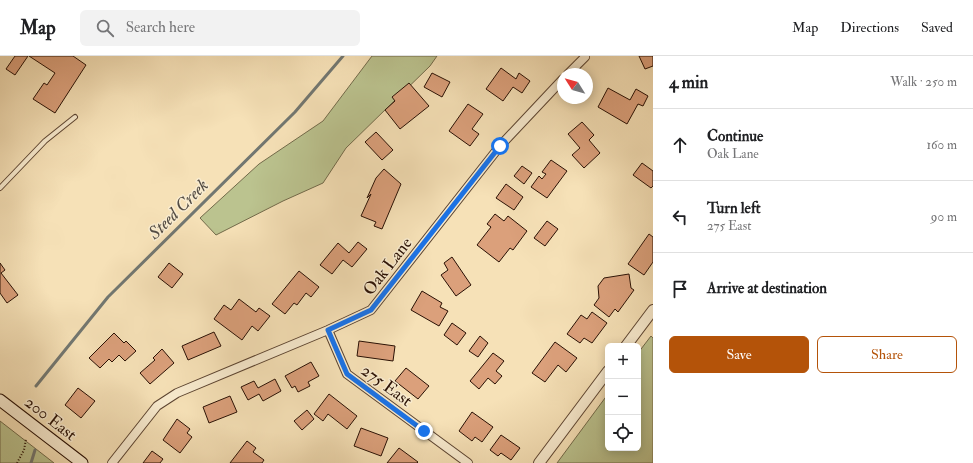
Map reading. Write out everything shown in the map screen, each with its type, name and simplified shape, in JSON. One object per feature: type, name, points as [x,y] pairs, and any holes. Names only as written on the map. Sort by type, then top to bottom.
[{"type":"main road","name":"200 East","points":[[0,400],[82,463]]},
{"type":"street","points":[[574,68],[585,56]]},
{"type":"street","name":"Oak Lane","points":[[112,463],[157,406],[177,393],[328,330],[371,310],[500,146],[557,85]]},
{"type":"street","points":[[628,343],[653,310]]},
{"type":"street","name":"275 East","points":[[328,330],[347,374],[468,463]]},
{"type":"street","points":[[539,463],[605,375]]},
{"type":"lane","points":[[0,188],[45,142],[75,117]]},
{"type":"path","points":[[17,463],[24,450],[26,439]]},
{"type":"green space","points":[[372,56],[437,56],[430,66],[346,148],[323,183],[283,201],[216,235],[200,218],[259,164],[323,121]]},
{"type":"green space","points":[[651,336],[653,338],[653,463],[557,463],[605,398],[605,451],[641,451],[641,349]]},
{"type":"green space","points":[[0,421],[54,463],[0,463]]},
{"type":"building","points":[[15,56],[28,56],[15,75],[6,69]]},
{"type":"building","points":[[29,56],[73,56],[86,65],[55,113],[33,99],[44,83],[47,85],[55,73]]},
{"type":"building","points":[[639,56],[653,56],[653,66],[645,69]]},
{"type":"building","points":[[501,68],[516,79],[519,73],[530,81],[522,93],[513,87],[503,101],[486,89]]},
{"type":"building","points":[[432,73],[450,82],[442,97],[424,87]]},
{"type":"building","points":[[409,83],[429,106],[400,129],[385,110],[395,101],[392,97]]},
{"type":"building","points":[[608,88],[630,100],[636,89],[648,96],[643,106],[638,104],[627,124],[598,107]]},
{"type":"building","points":[[468,104],[483,114],[472,129],[479,134],[470,146],[449,131]]},
{"type":"building","points":[[582,122],[594,135],[589,140],[600,153],[584,168],[572,155],[580,148],[568,134]]},
{"type":"building","points":[[376,132],[393,150],[382,160],[365,142]]},
{"type":"building","points":[[551,160],[567,171],[547,198],[531,187],[539,176],[542,179],[546,174],[542,172]]},
{"type":"building","points":[[642,163],[653,171],[653,186],[651,188],[633,175]]},
{"type":"building","points":[[522,166],[532,173],[524,184],[514,176]]},
{"type":"building","points":[[384,169],[401,184],[382,229],[374,226],[376,222],[361,216],[371,194],[367,198],[376,178]]},
{"type":"building","points":[[506,184],[523,197],[514,210],[496,198]]},
{"type":"building","points":[[495,214],[504,221],[508,216],[527,231],[513,250],[510,248],[499,262],[477,245],[491,227],[487,224]]},
{"type":"building","points":[[547,221],[558,229],[545,246],[534,238]]},
{"type":"building","points":[[649,234],[653,237],[653,262],[644,275],[628,264]]},
{"type":"building","points":[[358,242],[367,249],[352,267],[343,260],[332,274],[320,265],[338,243],[349,253]]},
{"type":"building","points":[[452,257],[471,285],[456,296],[441,275],[448,270],[444,263]]},
{"type":"building","points":[[0,263],[5,270],[1,273],[18,295],[7,303],[0,293]]},
{"type":"building","points":[[169,263],[183,274],[172,288],[158,277]]},
{"type":"building","points":[[299,271],[319,287],[311,297],[306,293],[297,305],[294,303],[285,314],[272,304]]},
{"type":"building","points":[[629,274],[631,288],[634,290],[618,312],[615,309],[609,317],[594,305],[599,298],[598,286],[604,278]]},
{"type":"building","points":[[422,291],[442,303],[440,307],[448,311],[439,326],[411,310]]},
{"type":"building","points":[[239,299],[256,312],[259,308],[270,316],[258,331],[252,326],[242,340],[214,319],[224,305],[231,310]]},
{"type":"building","points":[[592,312],[607,323],[592,343],[584,338],[580,343],[567,334],[581,315],[587,319]]},
{"type":"building","points":[[452,323],[466,333],[457,345],[444,335]]},
{"type":"building","points":[[214,332],[221,346],[188,360],[182,346]]},
{"type":"building","points":[[114,333],[124,343],[126,341],[136,351],[125,361],[119,355],[112,362],[109,359],[100,368],[89,358]]},
{"type":"building","points":[[480,336],[488,343],[478,357],[469,351]]},
{"type":"building","points":[[359,341],[395,346],[393,361],[357,356]]},
{"type":"building","points":[[555,342],[577,358],[566,372],[558,365],[545,382],[532,373]]},
{"type":"building","points":[[162,349],[174,363],[150,384],[140,373],[155,360],[153,358]]},
{"type":"building","points":[[493,353],[504,361],[496,371],[502,376],[495,384],[488,378],[479,389],[470,381]]},
{"type":"building","points":[[311,362],[319,376],[308,382],[310,386],[298,392],[295,386],[292,388],[285,376]]},
{"type":"building","points":[[406,368],[429,386],[418,399],[395,381]]},
{"type":"building","points":[[275,379],[281,391],[263,401],[259,394],[248,400],[241,387],[254,381],[258,388]]},
{"type":"building","points":[[78,388],[95,401],[81,418],[65,405]]},
{"type":"building","points":[[329,394],[357,416],[347,429],[328,414],[323,421],[314,414]]},
{"type":"building","points":[[230,396],[237,412],[209,423],[203,407]]},
{"type":"building","points":[[307,410],[314,419],[302,430],[294,421]]},
{"type":"building","points":[[472,412],[493,427],[482,442],[475,437],[472,441],[459,431]]},
{"type":"building","points":[[177,419],[190,429],[187,433],[192,437],[180,453],[163,440]]},
{"type":"building","points":[[361,428],[388,438],[381,456],[354,446]]},
{"type":"building","points":[[501,435],[520,448],[511,460],[501,453],[498,456],[490,450]]},
{"type":"building","points":[[247,441],[256,448],[253,452],[264,460],[262,463],[230,463]]},
{"type":"building","points":[[399,448],[418,462],[387,463]]},
{"type":"building","points":[[152,451],[163,459],[160,463],[143,463]]},
{"type":"waterway","name":"Steed Creek","points":[[36,386],[108,297],[295,112],[343,56]]},
{"type":"waterway","name":"Steed Creek","points":[[31,463],[35,450]]},
{"type":"route","points":[[424,431],[347,374],[328,330],[371,310],[500,146]]}]
